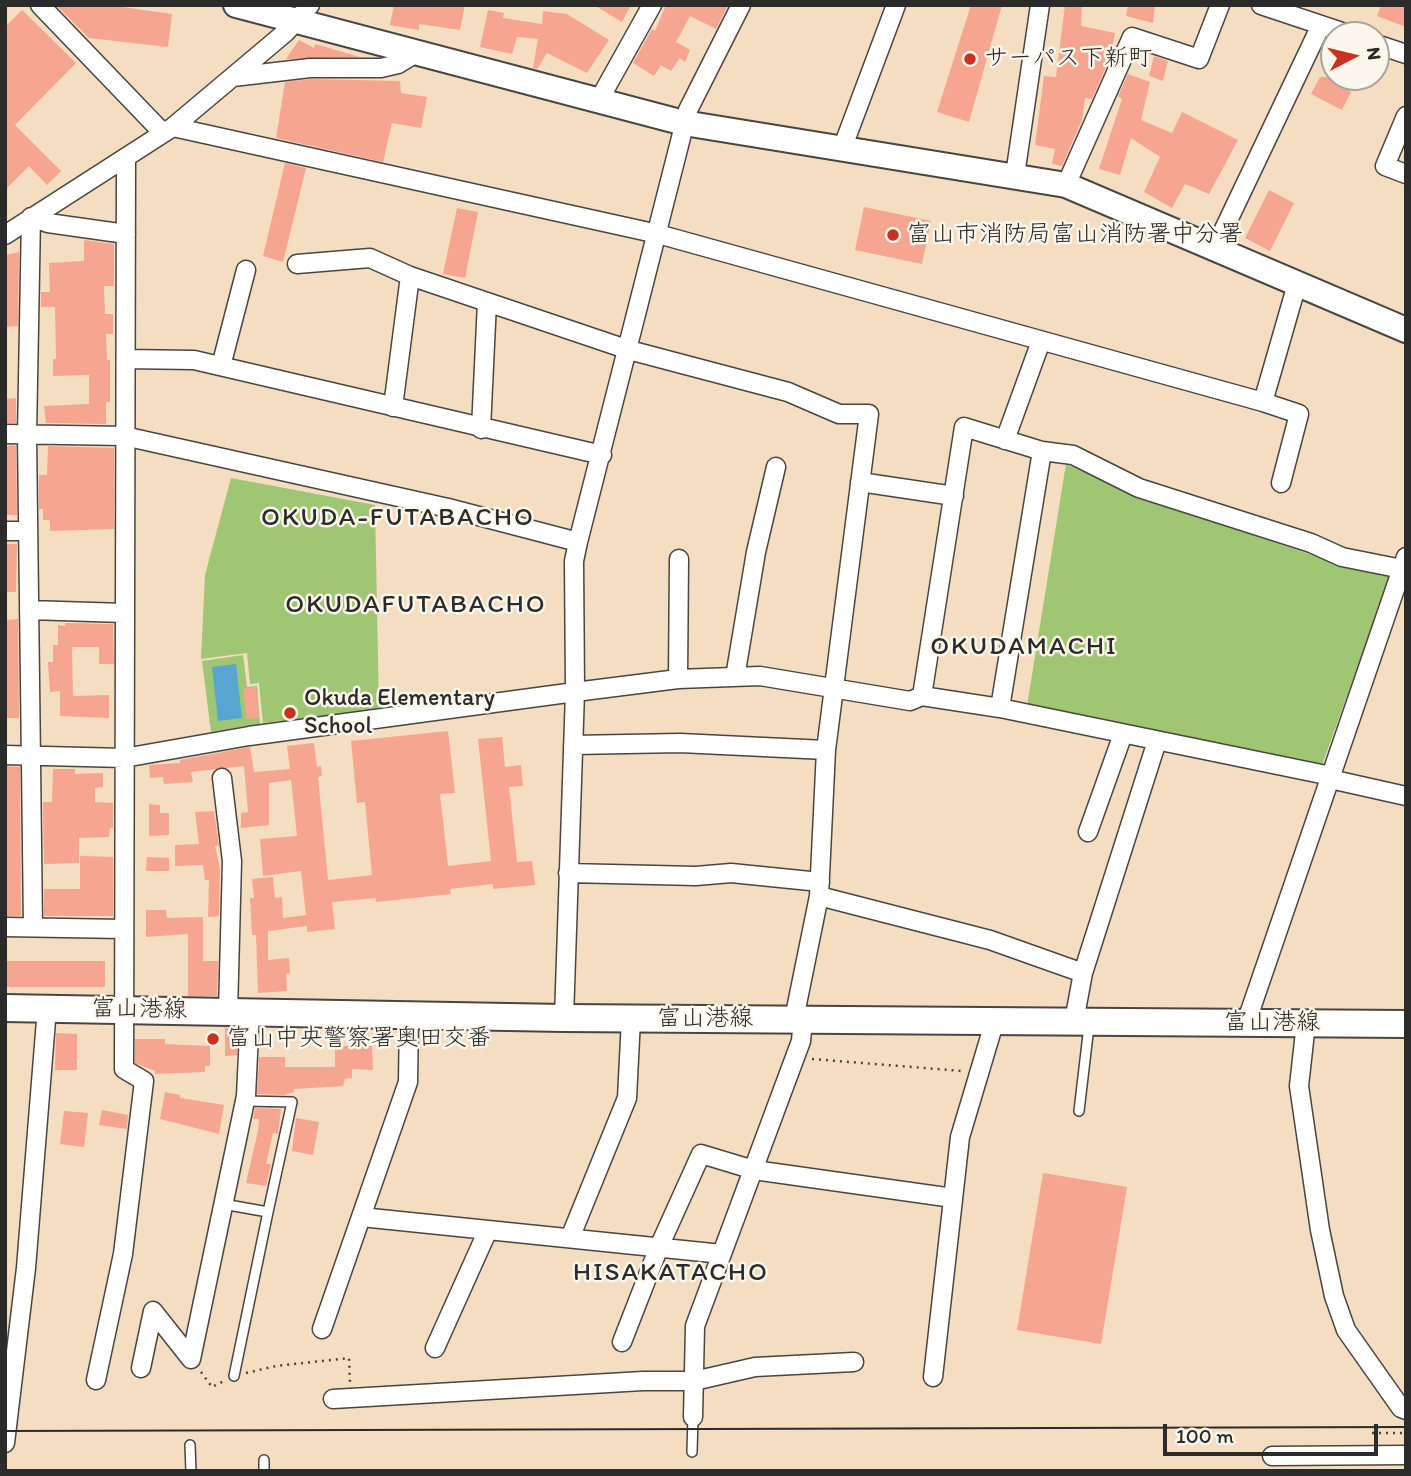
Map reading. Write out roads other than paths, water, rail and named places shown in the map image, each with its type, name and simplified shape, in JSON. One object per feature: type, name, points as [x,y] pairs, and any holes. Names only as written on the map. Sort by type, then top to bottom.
[{"type":"main road","name":"富山港線","points":[[5,1009],[564,1018],[1406,1024]]},
{"type":"street","points":[[40,5],[168,130],[658,234],[1299,414],[1280,483]]},
{"type":"street","points":[[236,5],[303,13],[416,53],[684,123],[1066,185],[1406,330]]},
{"type":"street","points":[[599,100],[652,5]]},
{"type":"street","points":[[564,1018],[575,692],[575,561],[578,542],[629,350],[684,123],[741,5]]},
{"type":"street","points":[[842,149],[896,5]]},
{"type":"street","points":[[1014,175],[1040,5]]},
{"type":"street","points":[[1066,185],[1132,37],[1199,60],[1220,5]]},
{"type":"street","points":[[1261,5],[1320,25]]},
{"type":"street","points":[[5,235],[168,130],[233,77],[303,13]]},
{"type":"street","points":[[1215,248],[1320,27]]},
{"type":"street","points":[[233,77],[310,68],[381,68],[398,64],[416,53]]},
{"type":"street","points":[[1406,116],[1385,166],[1406,174]]},
{"type":"street","points":[[96,1380],[123,1254],[144,1081],[124,1069],[126,159]]},
{"type":"street","points":[[31,217],[48,223],[126,234]]},
{"type":"street","points":[[31,217],[27,435],[33,927]]},
{"type":"street","points":[[298,264],[370,258],[410,276],[629,350],[788,392],[839,414],[869,414],[826,750],[819,889],[799,1019],[801,1041],[695,1326],[693,1417]]},
{"type":"street","points":[[221,366],[246,270]]},
{"type":"street","points":[[393,407],[410,276]]},
{"type":"street","points":[[1263,402],[1297,284]]},
{"type":"street","points":[[481,429],[487,302]]},
{"type":"street","points":[[1005,440],[1041,341]]},
{"type":"street","points":[[127,359],[194,360],[481,429],[602,455]]},
{"type":"street","points":[[922,696],[964,427],[1042,451],[1073,455],[1139,488],[1342,556],[1404,563],[1246,1023]]},
{"type":"street","points":[[5,435],[124,436],[448,508],[578,542]]},
{"type":"street","points":[[1000,709],[1042,451]]},
{"type":"street","points":[[735,677],[756,552],[776,467]]},
{"type":"street","points":[[860,482],[954,496]]},
{"type":"street","points":[[5,531],[28,531]]},
{"type":"street","points":[[678,680],[679,559]]},
{"type":"street","points":[[29,610],[124,613]]},
{"type":"street","points":[[5,755],[124,758],[249,736],[575,692],[678,680],[761,676],[910,701],[922,696],[1000,709],[1406,796]]},
{"type":"street","points":[[1088,832],[1123,734]]},
{"type":"street","points":[[1082,1021],[1083,973],[1157,741]]},
{"type":"street","points":[[573,745],[680,743],[826,750]]},
{"type":"street","points":[[141,1368],[153,1311],[191,1359],[245,1101],[232,861],[222,778]]},
{"type":"street","points":[[568,873],[696,876],[731,873],[819,889],[990,940],[1083,973]]},
{"type":"street","points":[[5,927],[124,929]]},
{"type":"street","points":[[5,1443],[26,1268],[47,1008]]},
{"type":"street","points":[[322,1329],[408,1082],[409,1016]]},
{"type":"street","points":[[570,1238],[627,1098],[631,1018]]},
{"type":"street","points":[[933,1377],[960,1137],[995,1020]]},
{"type":"street","points":[[1306,1023],[1298,1086],[1320,1230],[1334,1296],[1346,1330],[1401,1408],[1406,1410]]},
{"type":"street","points":[[622,1342],[659,1247],[701,1154],[754,1170],[953,1198]]},
{"type":"street","points":[[362,1217],[722,1254]]},
{"type":"street","points":[[435,1348],[488,1230]]},
{"type":"street","points":[[342,1398],[643,1381],[694,1381],[755,1367],[854,1362]]},
{"type":"street","points":[[1272,1456],[1406,1455]]},
{"type":"lane","points":[[1079,1111],[1082,1021]]},
{"type":"lane","points":[[234,1376],[292,1102],[245,1101]]},
{"type":"lane","points":[[223,1204],[268,1212]]},
{"type":"lane","points":[[692,1452],[693,1417]]},
{"type":"lane","points":[[190,1445],[191,1471]]},
{"type":"lane","points":[[264,1460],[264,1471]]},
{"type":"water","points":[[236,664],[242,718],[218,721],[212,667]]},
{"type":"tram line","points":[[5,1431],[1406,1427]]},
{"type":"place","name":"サーパス下新町","points":[[970,59]]},
{"type":"place","name":"富山市消防局富山消防署中分署","points":[[893,235]]},
{"type":"place","name":"Okuda Elementary School","points":[[290,713]]},
{"type":"place","name":"富山中央警察署奥田交番","points":[[213,1039]]},
{"type":"district","name":"OKUDA-FUTABACHO","points":[[398,518]]},
{"type":"district","name":"OKUDAFUTABACHO","points":[[416,605]]},
{"type":"district","name":"OKUDAMACHI","points":[[1024,647]]},
{"type":"district","name":"HISAKATACHO","points":[[671,1273]]}]
